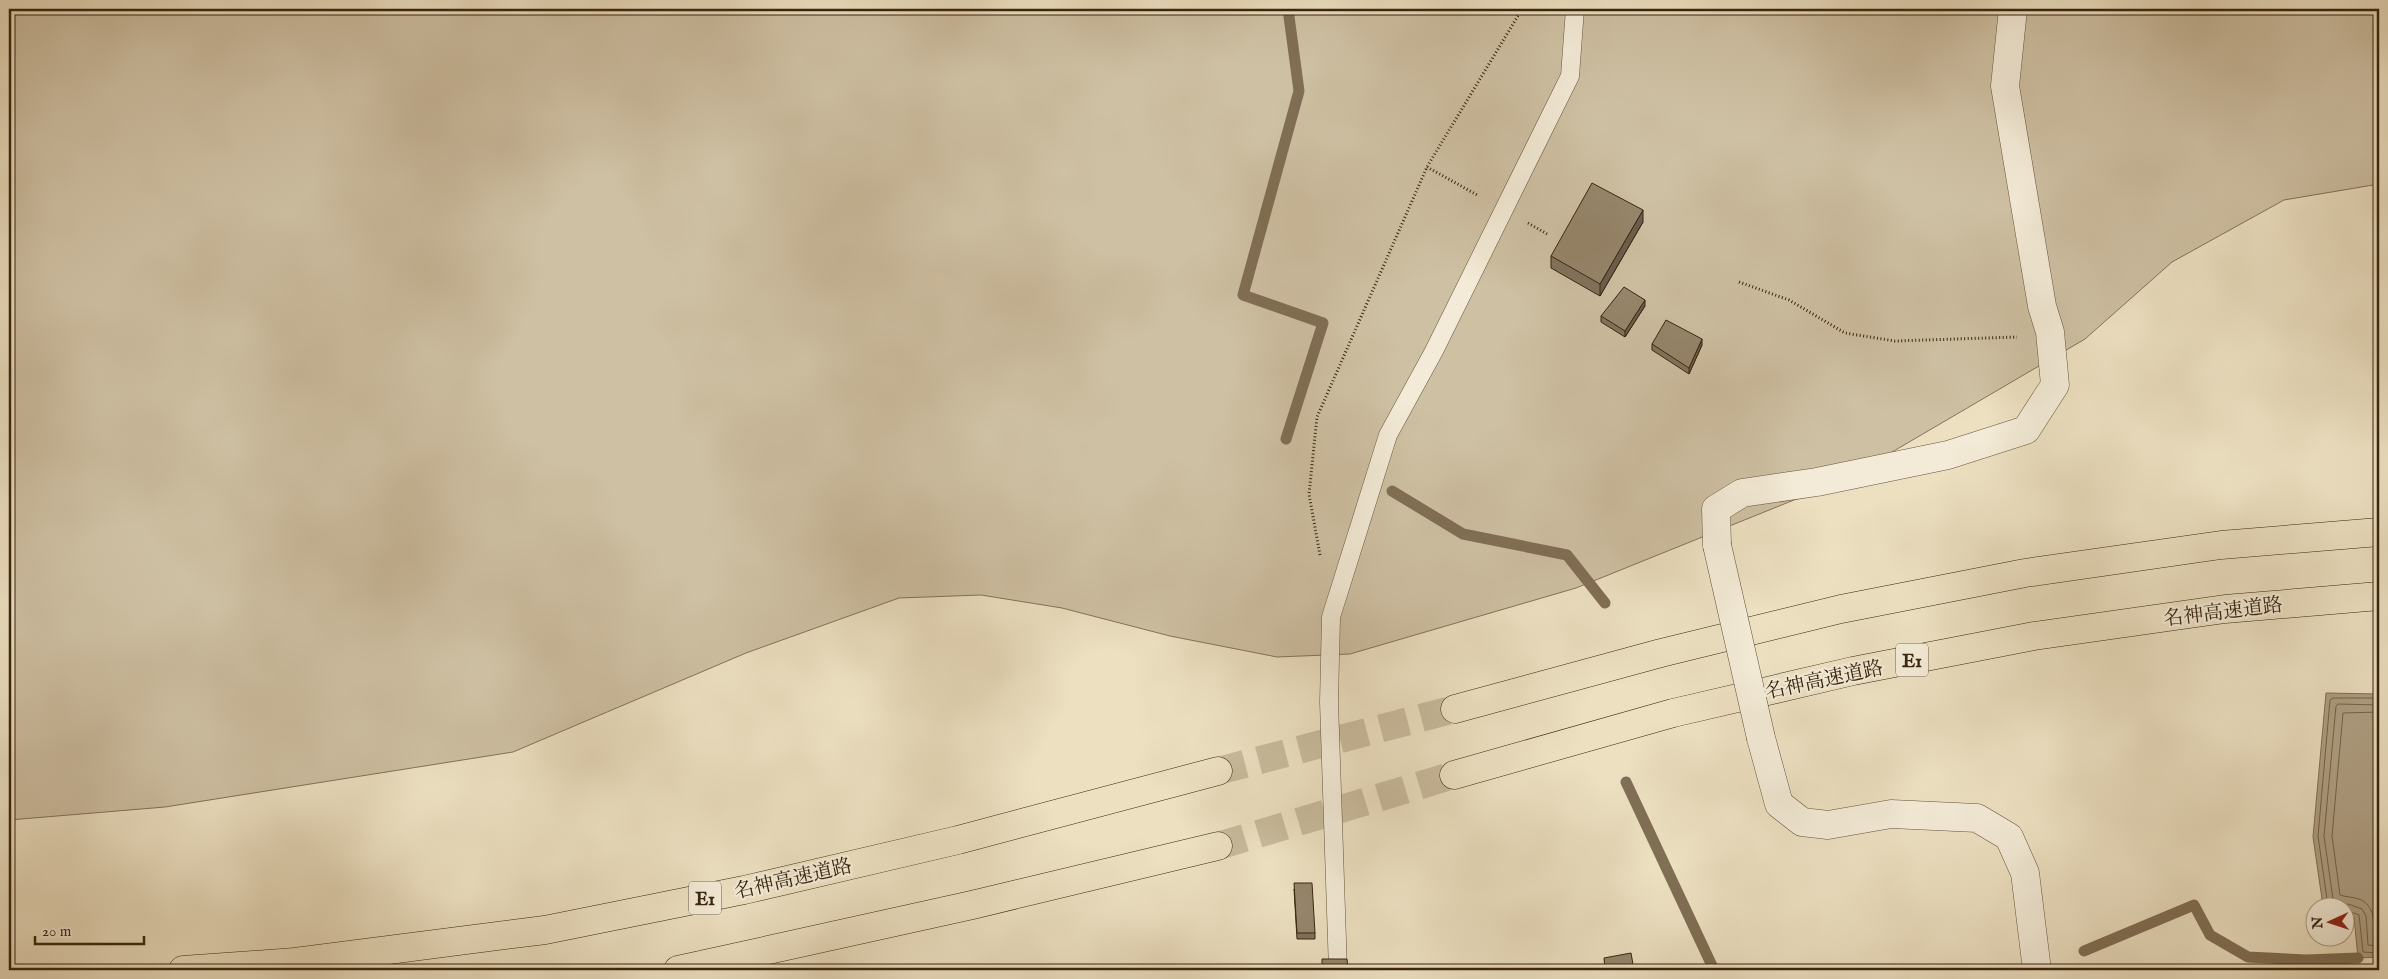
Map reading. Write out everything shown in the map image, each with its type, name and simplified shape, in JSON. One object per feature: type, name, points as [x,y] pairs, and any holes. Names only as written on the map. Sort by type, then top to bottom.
[{"type":"highway","points":[[1455,709],[1661,653],[1841,609],[2025,573],[2221,545],[2379,532]]},
{"type":"highway","name":"名神高速道路","points":[[1454,775],[1673,713],[1853,671],[2024,638],[2225,609],[2379,596]]},
{"type":"highway","name":"名神高速道路","points":[[183,970],[295,962],[545,930],[744,890],[938,845],[1218,771]]},
{"type":"highway","points":[[678,970],[953,910],[1218,846]]},
{"type":"street","points":[[2014,9],[2005,86],[2042,306],[2050,332],[2055,385],[2026,430],[1948,456],[1817,482],[1742,493],[1716,509],[1717,545],[1761,738],[1779,804],[1802,822],[1828,824],[1891,814],[1977,818],[2009,837],[2025,873],[2037,970]]},
{"type":"lane","points":[[1338,970],[1329,702],[1331,617],[1388,436],[1434,351],[1570,76],[1575,9]]},
{"type":"path","points":[[1321,560],[1309,494],[1317,417],[1427,167],[1522,9]]},
{"type":"path","points":[[1739,282],[1789,300],[1845,332],[1895,341],[2003,338],[2050,332]]},
{"type":"shaded area","points":[[9,9],[2379,9],[2379,184],[2284,200],[2172,262],[2085,339],[1846,479],[1576,588],[1350,654],[1277,657],[1170,636],[1062,608],[981,595],[899,598],[746,653],[513,752],[165,807],[9,820]]},
{"type":"water","points":[[2326,693],[2379,694],[2379,957],[2358,958],[2356,896],[2322,896],[2313,837]]},
{"type":"building","points":[[1592,183],[1643,210],[1600,284],[1551,256]]},
{"type":"building","points":[[1624,287],[1645,300],[1625,331],[1601,316]]},
{"type":"building","points":[[1666,320],[1702,339],[1689,368],[1652,344]]},
{"type":"building","points":[[1294,883],[1312,883],[1315,933],[1297,933]]},
{"type":"building","points":[[1631,953],[1634,970],[1605,970],[1604,958]]},
{"type":"building","points":[[1322,959],[1347,959],[1348,970],[1322,970]]},
{"type":"waterway","points":[[1286,439],[1323,323],[1243,295],[1299,91],[1288,9]]},
{"type":"waterway","points":[[1392,491],[1463,534],[1567,555],[1605,603]]},
{"type":"waterway","points":[[1626,782],[1714,970]]},
{"type":"waterway","points":[[2084,951],[2194,905],[2210,935],[2248,957],[2306,960],[2358,958]]},
{"type":"tunnel","points":[[1218,771],[1455,709]]},
{"type":"tunnel","points":[[1218,846],[1454,775]]}]
